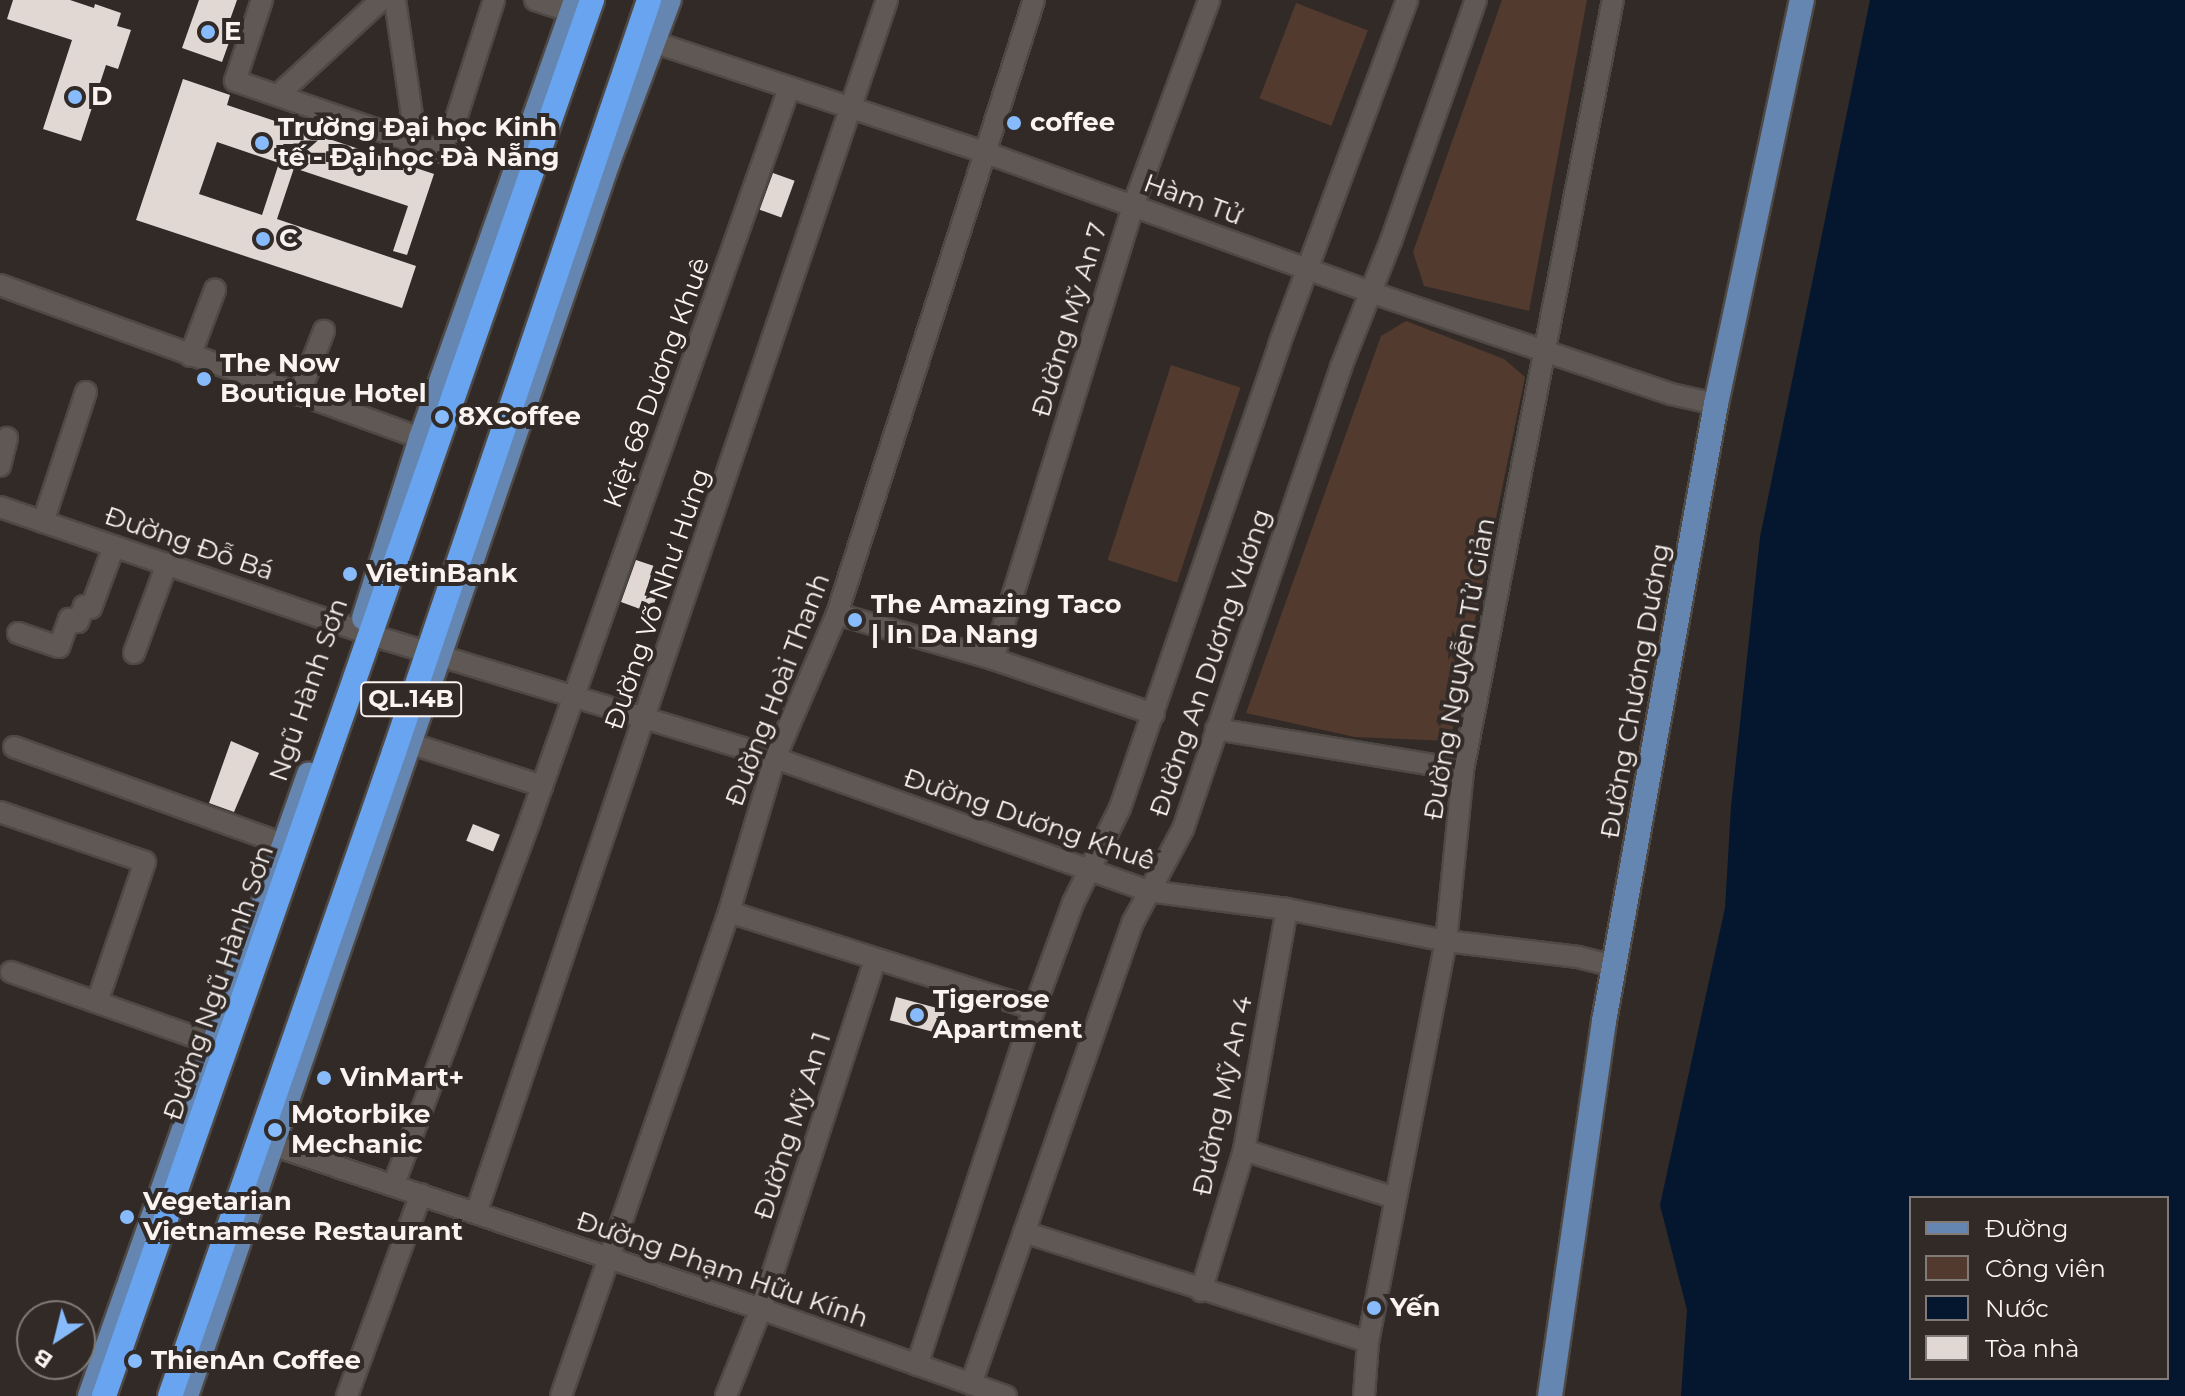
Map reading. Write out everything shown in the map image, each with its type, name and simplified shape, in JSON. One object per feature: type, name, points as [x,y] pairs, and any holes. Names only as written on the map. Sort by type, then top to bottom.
[{"type":"highway","name":"QL.14B","points":[[170,1396],[394,752],[434,652],[645,39],[649,0]]},
{"type":"highway","name":"Ngũ Hành Sơn","points":[[387,588],[428,440],[581,7]]},
{"type":"highway","name":"Đường Ngũ Hành Sơn","points":[[104,1396],[289,845],[366,633],[387,588]]},
{"type":"main road","points":[[645,39],[669,0]]},
{"type":"main road","name":"Đường Chương Dương","points":[[1550,1396],[1615,966],[1716,404],[1802,0]]},
{"type":"main road","name":"Ngũ Hành Sơn","points":[[366,633],[428,440]]},
{"type":"main road","points":[[186,1396],[412,744],[434,652]]},
{"type":"main road","points":[[90,1396],[219,1046]]},
{"type":"street","points":[[262,0],[235,81],[445,153],[494,0]]},
{"type":"street","points":[[278,95],[381,0]]},
{"type":"street","points":[[395,0],[416,143]]},
{"type":"street","points":[[535,0],[581,7]]},
{"type":"street","name":"Đường Võ Như Hưng","points":[[476,1213],[887,0]]},
{"type":"street","name":"Đường Hoài Thanh","points":[[561,1396],[729,912],[775,758],[837,614],[1034,0]]},
{"type":"street","name":"Đường Mỹ An 7","points":[[993,659],[1133,206],[1209,0]]},
{"type":"street","name":"Đường An Dương Vương","points":[[917,1365],[1006,1103],[1034,1009],[1088,871],[1120,808],[1307,269],[1329,219],[1407,0]]},
{"type":"street","name":"Đường An Dương Vương","points":[[971,1384],[1133,922],[1183,829],[1370,292],[1476,0]]},
{"type":"street","name":"Đường Nguyễn Tử Giản","points":[[1364,1396],[1368,1342],[1446,941],[1463,770],[1613,0]]},
{"type":"street","name":"Hàm Tử","points":[[645,39],[984,152],[1370,292],[1671,394],[1716,404]]},
{"type":"street","name":"Kiệt 68 Dương Khuê","points":[[574,695],[789,88]]},
{"type":"street","points":[[0,285],[428,440]]},
{"type":"street","points":[[190,356],[215,290]]},
{"type":"street","points":[[299,395],[324,331]]},
{"type":"street","points":[[43,522],[86,392]]},
{"type":"street","points":[[0,466],[7,438]]},
{"type":"street","name":"Đường Đỗ Bá","points":[[0,507],[366,633],[434,652]]},
{"type":"street","points":[[18,633],[59,647],[69,619],[78,622],[84,606],[91,608],[114,546]]},
{"type":"street","points":[[134,653],[167,564]]},
{"type":"street","points":[[837,614],[993,659],[1154,714]]},
{"type":"street","name":"Đường Dương Khuê","points":[[434,652],[775,758],[1148,891],[1287,909],[1446,941],[1578,957],[1615,966]]},
{"type":"street","points":[[394,1184],[574,695]]},
{"type":"street","points":[[1216,729],[1463,770]]},
{"type":"street","points":[[412,744],[542,786]]},
{"type":"street","points":[[14,747],[289,845]]},
{"type":"street","points":[[0,812],[145,862],[97,1002]]},
{"type":"street","name":"Đường Mỹ An 4","points":[[1201,1291],[1244,1150],[1287,909]]},
{"type":"street","points":[[729,912],[1034,1009]]},
{"type":"street","name":"Đường Mỹ An 1","points":[[726,1396],[761,1309],[875,960]]},
{"type":"street","points":[[11,972],[219,1046]]},
{"type":"street","name":"Đường Phạm Hữu Kính","points":[[275,1146],[761,1309],[1006,1396]]},
{"type":"street","points":[[1244,1150],[1395,1198]]},
{"type":"street","points":[[347,1396],[421,1194]]},
{"type":"street","points":[[1024,1232],[1368,1342]]},
{"type":"street","points":[[939,1396],[946,1376]]},
{"type":"green space","points":[[1502,0],[1587,0],[1529,311],[1424,286],[1413,252]]},
{"type":"green space","points":[[1296,3],[1368,31],[1331,126],[1259,98]]},
{"type":"green space","points":[[1406,321],[1504,359],[1525,377],[1450,741],[1355,737],[1246,713],[1381,336]]},
{"type":"green space","points":[[1171,365],[1240,388],[1177,583],[1108,560]]},
{"type":"water","points":[[1870,0],[2185,0],[2185,1396],[1681,1396],[1687,1310],[1660,1205],[1725,908],[1731,807],[1760,537]]},
{"type":"building","name":"D","points":[[13,0],[70,0],[94,8],[95,4],[121,13],[117,26],[131,30],[118,69],[106,65],[81,141],[43,129],[72,40],[7,19]]},
{"type":"building","name":"E","points":[[199,0],[237,0],[226,31],[232,34],[222,62],[182,48]]},
{"type":"building","points":[[183,79],[230,95],[227,105],[434,174],[407,255],[393,251],[408,206],[294,168],[277,219],[416,266],[402,308],[136,220]],"holes":[[[217,142],[279,163],[262,215],[199,194]]]},
{"type":"building","points":[[773,173],[795,181],[781,218],[760,210]]},
{"type":"building","points":[[636,560],[654,566],[646,591],[657,595],[651,613],[621,602]]},
{"type":"building","points":[[231,741],[259,753],[234,812],[209,803]]},
{"type":"building","points":[[473,824],[500,835],[493,852],[466,841]]},
{"type":"building","name":"Tigerose Apartment","points":[[896,997],[945,1010],[939,1033],[890,1020]]},
{"type":"place","name":"E","points":[[208,32]]},
{"type":"place","name":"D","points":[[75,97]]},
{"type":"place","name":"coffee","points":[[1014,123]]},
{"type":"place","name":"Trường Đại học Kinh tế - Đại học Đà Nẵng","points":[[262,143]]},
{"type":"place","name":"C","points":[[263,239]]},
{"type":"place","name":"The Now Boutique Hotel","points":[[204,379]]},
{"type":"place","name":"8XCoffee","points":[[442,417]]},
{"type":"place","name":"VietinBank","points":[[350,574]]},
{"type":"place","name":"The Amazing Taco | In Da Nang","points":[[855,620]]},
{"type":"place","name":"Tigerose Apartment","points":[[917,1015]]},
{"type":"place","name":"VinMart+","points":[[324,1078]]},
{"type":"place","name":"Motorbike Mechanic","points":[[275,1130]]},
{"type":"place","name":"Vegetarian Vietnamese Restaurant","points":[[127,1217]]},
{"type":"place","name":"Yến","points":[[1374,1308]]},
{"type":"place","name":"ThienAn Coffee","points":[[135,1361]]}]
